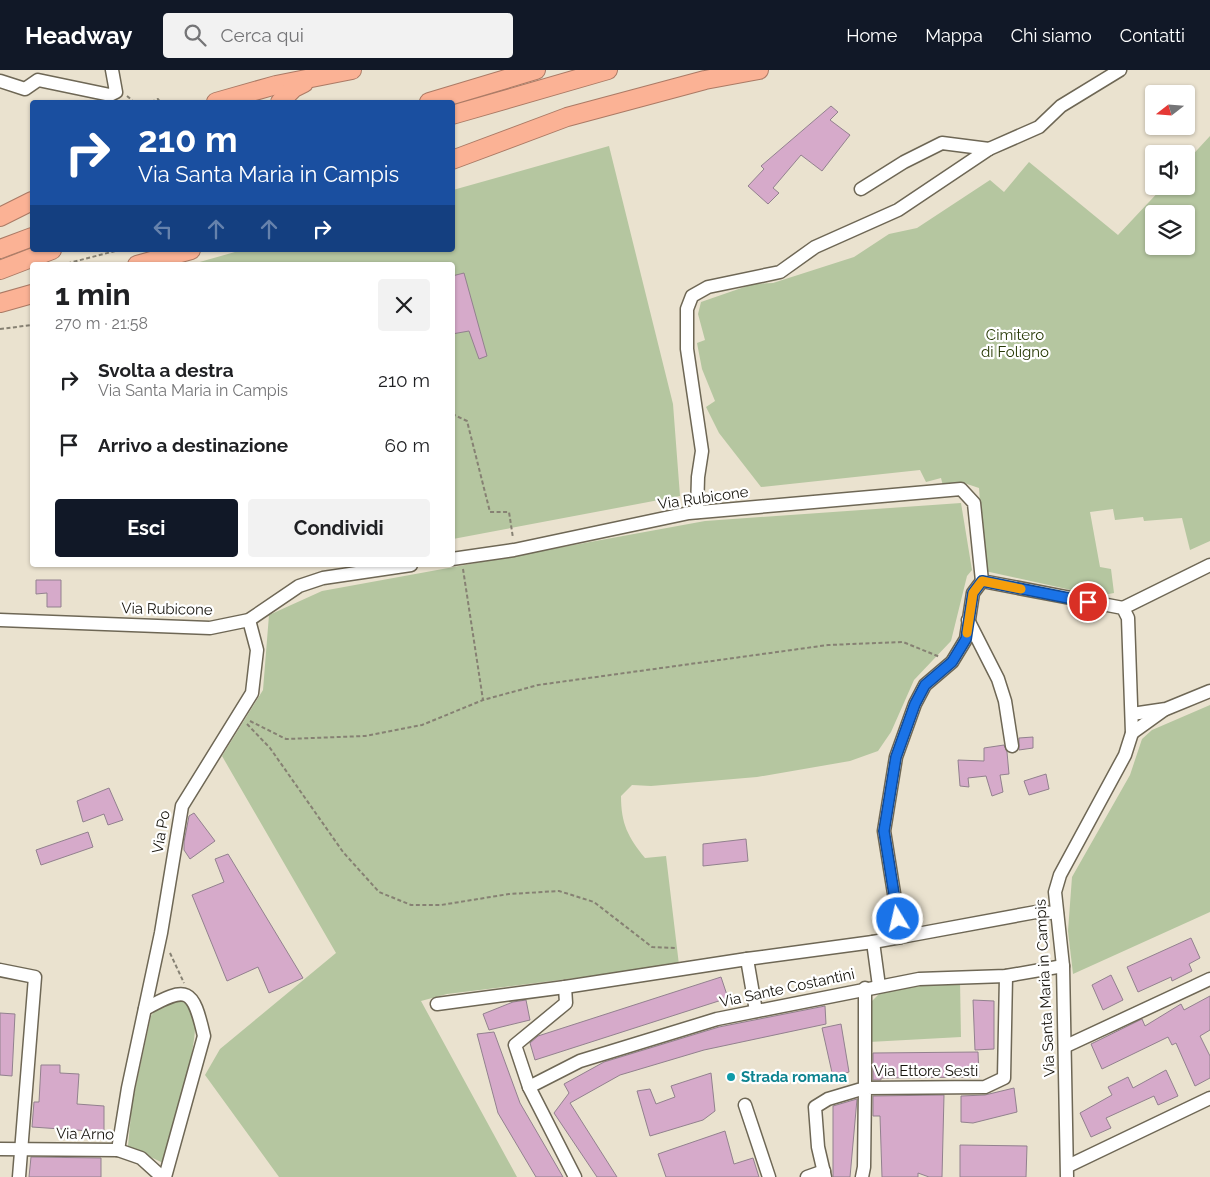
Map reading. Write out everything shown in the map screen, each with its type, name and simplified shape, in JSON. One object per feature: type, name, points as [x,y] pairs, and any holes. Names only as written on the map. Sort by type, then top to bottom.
[{"type":"highway","points":[[223,100],[276,85],[311,80],[352,70]]},
{"type":"highway","points":[[436,100],[536,70]]},
{"type":"highway","points":[[455,114],[608,70]]},
{"type":"highway","points":[[455,159],[567,117],[688,84],[759,70]]},
{"type":"highway","points":[[282,100],[294,88],[311,80]]},
{"type":"highway","points":[[0,217],[30,203]]},
{"type":"highway","points":[[0,249],[30,238]]},
{"type":"highway","points":[[0,270],[47,252]]},
{"type":"highway","points":[[148,262],[185,252]]},
{"type":"highway","points":[[0,303],[30,295]]},
{"type":"street","points":[[0,81],[26,89],[38,80],[110,95],[116,92],[112,70]]},
{"type":"street","points":[[697,512],[698,477],[702,451],[688,349],[687,309],[692,296],[708,287],[780,272],[815,247],[898,210],[989,149],[1039,127],[1061,106],[1120,70]]},
{"type":"street","points":[[861,189],[904,162],[942,143],[989,149]]},
{"type":"street","name":"Via Rubicone","points":[[457,558],[514,550],[697,512],[961,489],[974,503],[982,581]]},
{"type":"street","points":[[901,937],[884,831],[896,757],[915,704],[925,685],[952,662],[966,639],[973,593],[982,581],[1123,608],[1210,565]]},
{"type":"street","name":"Via Rubicone","points":[[0,620],[210,628],[248,620],[269,604],[299,586],[323,578],[397,567]]},
{"type":"street","name":"Via Santa Maria in Campis","points":[[1067,1171],[1063,966],[1055,892],[1060,875],[1125,755],[1132,733],[1128,618],[1123,608]]},
{"type":"street","name":"Via Po","points":[[118,1150],[161,933],[182,806],[252,693],[257,650],[248,620]]},
{"type":"street","points":[[968,620],[998,679],[1005,701],[1012,746]]},
{"type":"street","points":[[1132,714],[1166,709],[1210,692]]},
{"type":"street","points":[[1132,733],[1166,709]]},
{"type":"street","points":[[437,1004],[873,942],[1036,912],[1057,913]]},
{"type":"street","points":[[873,942],[879,986]]},
{"type":"street","points":[[747,959],[756,1011]]},
{"type":"street","name":"Via Sante Costantini","points":[[529,1087],[580,1061],[718,1019],[866,988],[919,979],[1006,976],[1063,966]]},
{"type":"street","points":[[0,970],[36,977],[18,1177]]},
{"type":"street","name":"Via Ettore Sesti","points":[[865,1088],[985,1087],[1004,1078],[1006,976]]},
{"type":"street","points":[[1066,1046],[1210,980]]},
{"type":"street","points":[[565,987],[566,1003],[515,1045],[529,1087],[575,1177]]},
{"type":"street","points":[[862,1177],[864,1167],[866,988]]},
{"type":"street","points":[[145,1009],[172,994],[183,992],[190,996],[199,1013],[204,1036],[163,1177]]},
{"type":"street","points":[[807,1177],[825,1174],[818,1147],[815,1107],[828,1099],[865,1088]]},
{"type":"street","points":[[1067,1171],[1210,1098]]},
{"type":"street","points":[[745,1105],[770,1177]]},
{"type":"street","name":"Via Arno","points":[[0,1149],[118,1150],[141,1158],[163,1177]]},
{"type":"path","points":[[73,262],[111,252]]},
{"type":"path","points":[[0,329],[30,325]]},
{"type":"path","points":[[455,415],[467,420],[490,512],[510,512],[514,550]]},
{"type":"path","points":[[457,558],[483,700]]},
{"type":"path","points":[[238,715],[286,739],[365,736],[422,725],[483,700],[538,685],[828,645],[903,642],[952,662]]},
{"type":"path","points":[[238,715],[270,748],[343,852],[379,892],[411,905],[441,905],[509,894],[559,891],[594,902],[652,946],[677,948]]},
{"type":"path","points":[[161,933],[190,996]]},
{"type":"green space","name":"Cimitero di Foligno","points":[[1210,136],[1210,541],[1190,550],[1182,518],[1144,521],[1143,517],[1115,520],[1113,509],[1090,512],[1100,567],[1111,569],[1114,593],[1098,596],[985,571],[979,488],[961,482],[943,486],[941,478],[926,482],[920,470],[761,487],[719,433],[706,407],[715,401],[702,369],[697,343],[705,340],[698,314],[701,302],[753,284],[773,283],[854,257],[889,234],[917,228],[990,180],[1004,192],[1029,162],[1118,235],[1145,206],[1145,255],[1195,255],[1195,205],[1146,205],[1156,195],[1195,195],[1195,152]]},
{"type":"green space","points":[[609,146],[673,404],[680,496],[455,539],[455,262],[200,262],[235,252],[455,252],[455,189]]},
{"type":"green space","points":[[961,503],[972,570],[967,576],[951,641],[914,680],[891,732],[878,751],[850,761],[757,777],[651,786],[632,785],[621,796],[622,815],[627,830],[645,858],[666,856],[679,965],[447,994],[421,1001],[517,1177],[279,1177],[205,1075],[220,1049],[336,953],[222,756],[263,690],[269,615],[322,591],[705,521]]},
{"type":"green space","points":[[1210,705],[1210,912],[1073,974],[1068,931],[1072,877],[1130,775],[1142,739],[1152,730]]},
{"type":"green space","points":[[960,981],[961,1037],[869,1042],[870,1003],[882,991]]},
{"type":"green space","points":[[173,1000],[182,1001],[193,1010],[195,1022],[194,1040],[185,1084],[163,1163],[128,1146],[132,1104],[151,1016],[161,1003]]},
{"type":"building","points":[[831,106],[838,112],[830,120],[850,135],[822,171],[801,155],[773,188],[779,193],[768,204],[748,186],[764,169],[761,166]]},
{"type":"building","points":[[464,273],[487,356],[479,359],[469,331],[455,333],[455,275]]},
{"type":"building","points":[[36,580],[61,580],[61,607],[47,607],[47,593],[36,594]]},
{"type":"building","points":[[1033,737],[1033,748],[1019,750],[1019,738]]},
{"type":"building","points":[[1004,745],[1007,752],[1009,774],[1000,775],[1003,792],[992,796],[986,776],[968,778],[969,787],[960,786],[958,760],[984,761],[984,748]]},
{"type":"building","points":[[1046,774],[1049,789],[1029,795],[1024,781]]},
{"type":"building","points":[[109,788],[123,820],[108,825],[104,814],[83,822],[77,801]]},
{"type":"building","points":[[194,813],[215,841],[190,859],[184,850],[184,842],[189,816]]},
{"type":"building","points":[[88,832],[93,847],[41,865],[36,850]]},
{"type":"building","points":[[746,839],[748,861],[703,866],[703,844]]},
{"type":"building","points":[[228,854],[303,978],[269,993],[258,967],[227,981],[192,895],[224,882],[215,859]]},
{"type":"building","points":[[1191,938],[1200,958],[1189,964],[1192,971],[1172,981],[1171,977],[1138,992],[1127,967]]},
{"type":"building","points":[[1111,975],[1123,1000],[1103,1010],[1092,985]]},
{"type":"building","points":[[721,977],[728,998],[535,1060],[530,1043],[538,1036]]},
{"type":"building","points":[[1210,996],[1210,1030],[1200,1036],[1210,1056],[1210,1078],[1195,1086],[1176,1043],[1172,1045],[1168,1037],[1102,1069],[1091,1044],[1142,1019],[1145,1026],[1181,1004],[1184,1010]]},
{"type":"building","points":[[526,1000],[530,1020],[489,1030],[483,1014],[513,1002]]},
{"type":"building","points":[[973,1000],[994,1001],[994,1049],[975,1050]]},
{"type":"building","points":[[825,1006],[826,1024],[704,1050],[620,1075],[570,1103],[617,1177],[597,1177],[554,1113],[569,1093],[564,1084],[604,1062],[719,1027]]},
{"type":"building","points":[[0,1013],[15,1014],[12,1076],[0,1075]]},
{"type":"building","points":[[841,1024],[849,1072],[833,1077],[822,1028]]},
{"type":"building","points":[[494,1032],[520,1103],[563,1177],[536,1177],[498,1113],[477,1034]]},
{"type":"building","points":[[978,1052],[979,1077],[881,1078],[881,1080],[873,1080],[873,1053]]},
{"type":"building","points":[[41,1065],[60,1065],[60,1073],[79,1074],[77,1104],[104,1106],[104,1132],[32,1127],[34,1102],[39,1102]]},
{"type":"building","points":[[1166,1070],[1178,1096],[1158,1105],[1154,1096],[1106,1118],[1111,1128],[1091,1137],[1080,1113],[1112,1095],[1108,1087],[1128,1077],[1133,1088]]},
{"type":"building","points":[[711,1073],[715,1111],[703,1120],[650,1136],[637,1091],[650,1089],[656,1104],[675,1097],[671,1086]]},
{"type":"building","points":[[1014,1088],[1017,1112],[973,1123],[961,1122],[961,1096],[985,1095]]},
{"type":"building","points":[[944,1095],[942,1177],[929,1177],[918,1173],[918,1177],[882,1177],[880,1116],[873,1116],[873,1096]]},
{"type":"building","points":[[857,1099],[850,1177],[833,1177],[833,1106]]},
{"type":"building","points":[[725,1131],[734,1164],[753,1158],[759,1177],[666,1177],[658,1154]]},
{"type":"building","points":[[960,1145],[1027,1146],[1026,1177],[960,1177]]},
{"type":"building","points":[[31,1157],[101,1158],[101,1177],[29,1177]]},
{"type":"slow traffic","points":[[967,633],[973,593],[982,581],[1021,589]]},
{"type":"place","name":"Strada romana","points":[[731,1077]]},
{"type":"route","points":[[898,919],[884,831],[896,757],[915,704],[925,685],[952,662],[966,639],[973,593],[982,581],[1088,602]]}]
